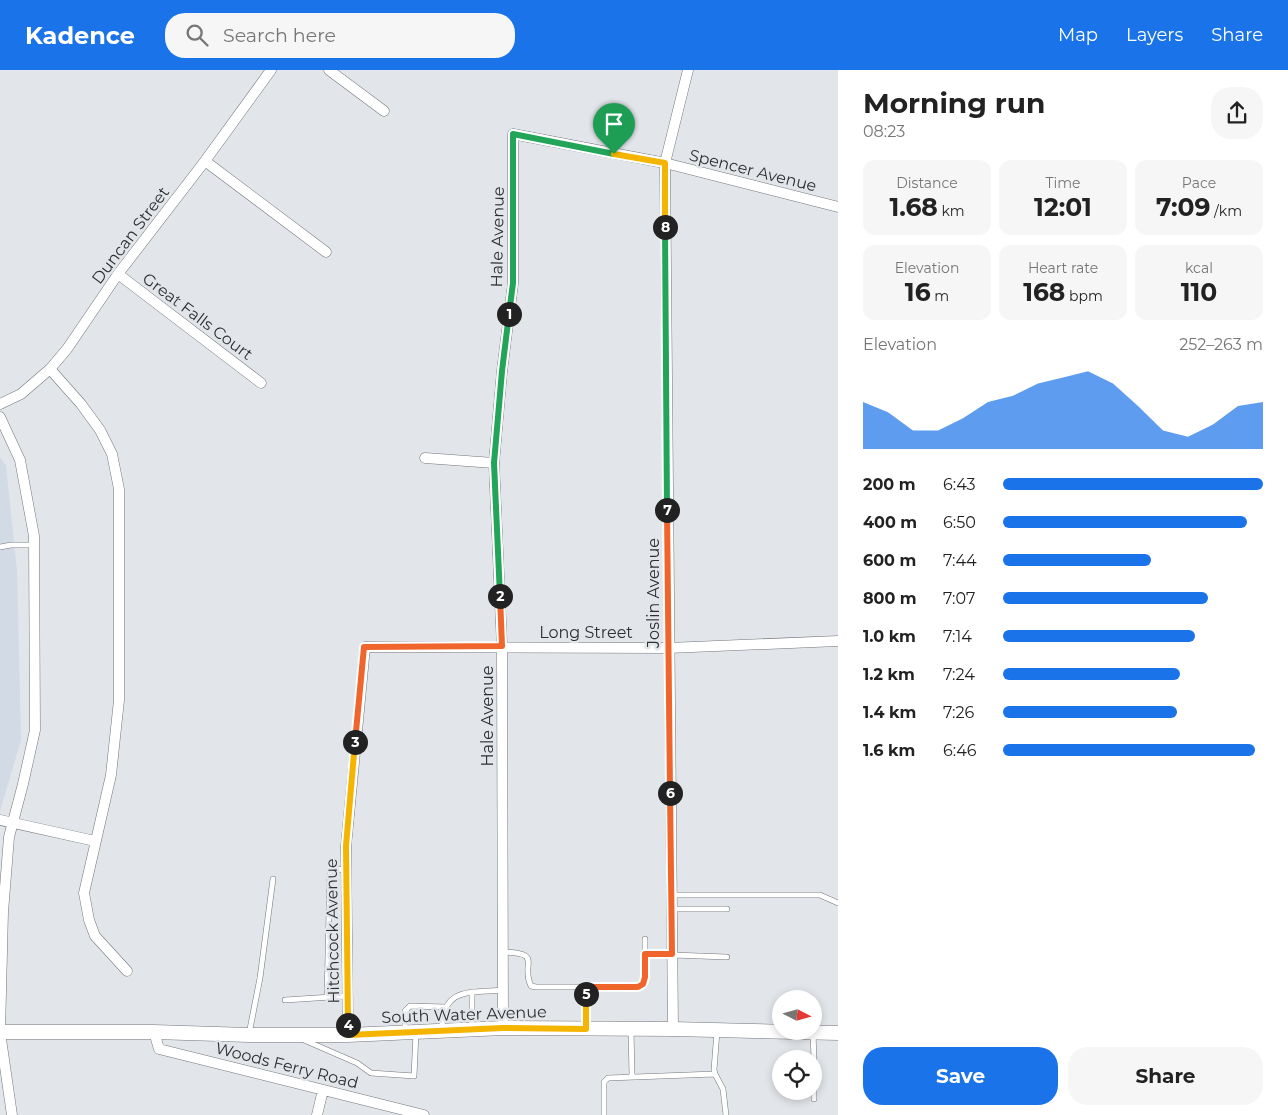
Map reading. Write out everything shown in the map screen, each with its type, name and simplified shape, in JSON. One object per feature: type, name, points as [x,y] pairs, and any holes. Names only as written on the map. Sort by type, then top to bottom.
[{"type":"main road","name":"South Water Avenue","points":[[0,1032],[348,1035],[503,1028],[772,1032]]},
{"type":"main road","name":"South Water Avenue","points":[[822,1032],[838,1033]]},
{"type":"street","name":"Duncan Street","points":[[0,404],[21,394],[50,369],[67,349],[118,274],[272,70]]},
{"type":"street","points":[[329,70],[384,111]]},
{"type":"street","name":"Joslin Avenue","points":[[673,1029],[665,163],[688,70]]},
{"type":"street","name":"Spencer Avenue","points":[[513,134],[665,163],[838,207]]},
{"type":"street","name":"Hale Avenue","points":[[503,1028],[502,646],[494,463],[502,371],[513,283],[513,134]]},
{"type":"street","points":[[205,161],[326,252]]},
{"type":"street","name":"Great Falls Court","points":[[118,274],[260,383]]},
{"type":"street","points":[[50,369],[81,404],[100,430],[112,454],[119,489],[119,700],[111,775],[84,893],[89,920],[95,936],[127,971]]},
{"type":"street","points":[[0,417],[20,460],[34,536],[34,730],[23,784],[9,837],[3,912],[0,1032],[12,1115]]},
{"type":"street","points":[[425,458],[494,463]]},
{"type":"street","name":"Long Street","points":[[364,647],[668,648],[838,641]]},
{"type":"street","name":"Hitchcock Avenue","points":[[348,1035],[346,846],[364,647]]},
{"type":"street","points":[[0,820],[95,842]]},
{"type":"street","name":"Woods Ferry Road","points":[[154,1032],[160,1048],[424,1115]]},
{"type":"street","points":[[316,1115],[323,1090]]},
{"type":"lane","points":[[0,547],[34,545]]},
{"type":"lane","points":[[327,997],[330,870],[346,869]]},
{"type":"lane","points":[[249,1035],[260,978],[272,879]]},
{"type":"lane","points":[[672,895],[820,895],[838,903]]},
{"type":"lane","points":[[672,909],[727,909]]},
{"type":"lane","points":[[503,952],[521,952],[525,954],[529,961],[529,982],[531,986],[638,987],[643,984],[645,977],[645,939]]},
{"type":"lane","points":[[645,954],[727,956]]},
{"type":"lane","points":[[586,987],[586,1029]]},
{"type":"lane","points":[[442,1031],[445,1007],[451,998],[472,993],[503,990]]},
{"type":"lane","points":[[472,993],[472,1030]]},
{"type":"lane","points":[[285,1000],[348,996]]},
{"type":"lane","points":[[293,1035],[357,1063],[371,1072],[414,1076],[410,1032],[405,1011],[410,1006],[445,1007]]},
{"type":"lane","points":[[631,1029],[632,1076]]},
{"type":"lane","points":[[717,1031],[714,1070],[724,1089],[726,1115]]},
{"type":"lane","points":[[604,1115],[604,1082],[608,1078],[715,1074]]},
{"type":"shaded area","points":[[0,457],[6,466],[17,571],[21,740],[0,811]]},
{"type":"route","points":[[513,134],[614,154],[665,163],[672,954],[645,954],[645,977],[643,984],[638,987],[586,987],[586,1029],[503,1028],[348,1035],[346,846],[364,647],[502,646],[494,463],[502,371],[513,283],[513,134]]}]
